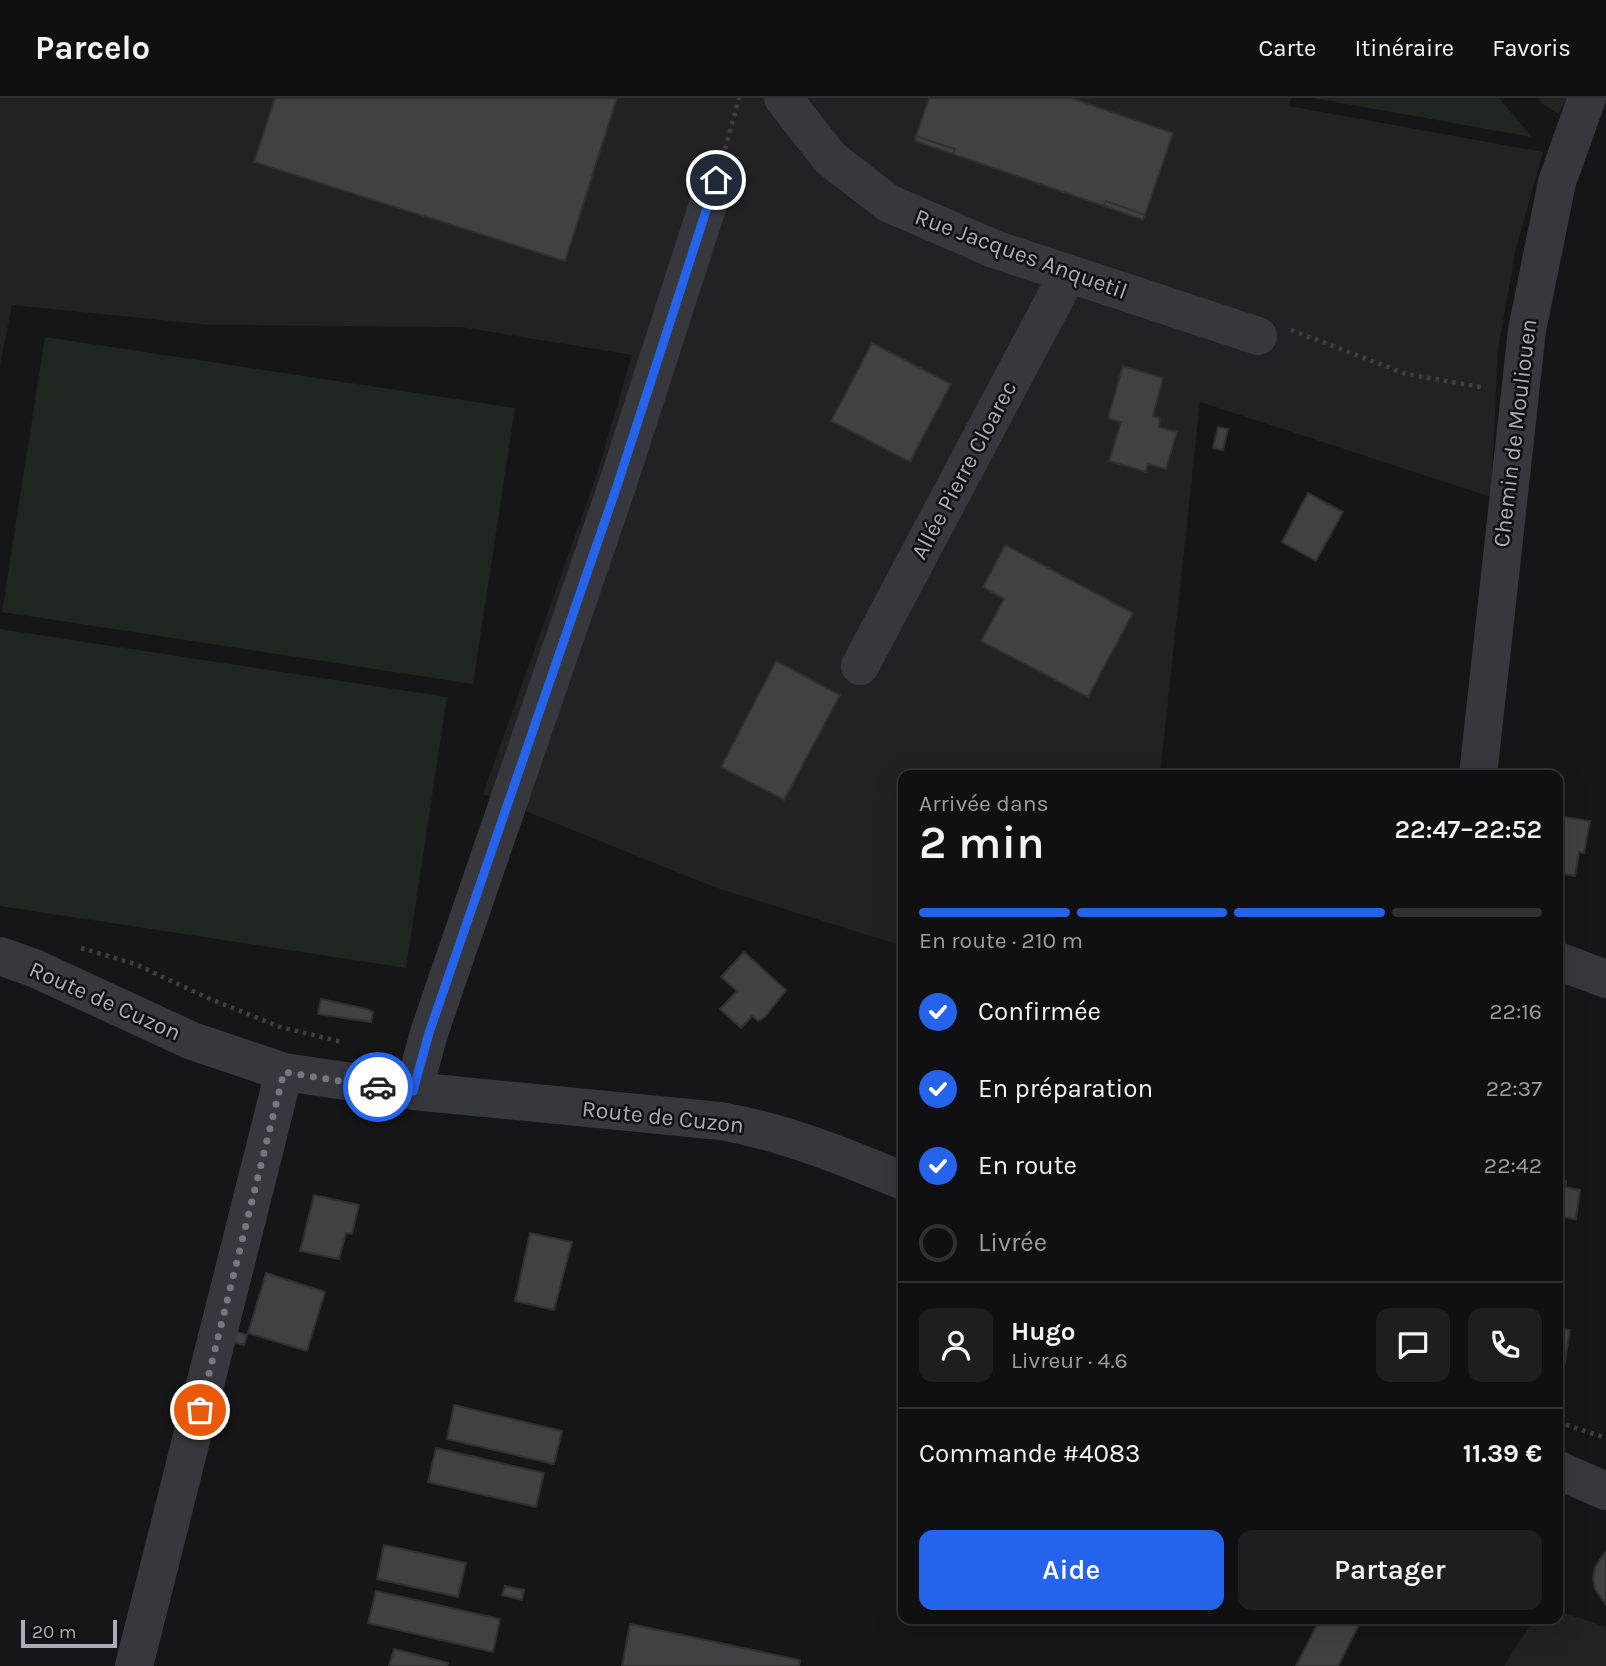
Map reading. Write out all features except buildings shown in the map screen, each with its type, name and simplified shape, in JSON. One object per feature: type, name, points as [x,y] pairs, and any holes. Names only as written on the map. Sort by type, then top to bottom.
[{"type":"street","name":"Rue Jacques Anquetil","points":[[783,98],[830,158],[888,203],[970,240],[1258,336]]},
{"type":"street","name":"Chemin de Mouliouen","points":[[1479,770],[1518,393],[1544,238],[1564,156],[1587,98]]},
{"type":"street","points":[[413,1091],[429,1033],[618,483],[716,180]]},
{"type":"street","name":"Allée Pierre Cloarec","points":[[860,666],[1068,274]]},
{"type":"street","name":"Route de Cuzon","points":[[0,956],[34,968],[202,1045],[284,1072],[413,1091],[742,1125],[810,1144],[898,1179]]},
{"type":"street","points":[[1563,963],[1606,979]]},
{"type":"street","points":[[134,1666],[284,1072]]},
{"type":"street","points":[[1563,1472],[1606,1491]]},
{"type":"path","points":[[716,180],[739,98]]},
{"type":"path","points":[[1258,336],[1272,324],[1406,374],[1518,393]]},
{"type":"path","points":[[75,946],[135,964],[280,1027],[345,1043]]},
{"type":"path","points":[[1563,1424],[1606,1438]]},
{"type":"shaded area","points":[[0,98],[1290,98],[1289,106],[1543,152],[1516,249],[1498,349],[1491,497],[1200,402],[1161,770],[898,770],[898,944],[714,887],[483,794],[596,477],[632,355],[461,327],[210,325],[12,305],[0,365]]},
{"type":"shaded area","points":[[1313,98],[1499,98],[1532,137]]},
{"type":"shaded area","points":[[1539,98],[1567,98],[1558,114],[1540,102]]},
{"type":"shaded area","points":[[45,337],[515,408],[473,684],[2,612]]},
{"type":"shaded area","points":[[0,629],[447,697],[406,968],[0,906]]},
{"type":"shaded area","points":[[1563,1613],[1606,1627],[1606,1666],[1504,1666],[1531,1624],[1563,1624]]},
{"type":"way so far","points":[[200,1410],[246,1234],[284,1072],[378,1087]]},
{"type":"route","points":[[378,1087],[413,1091],[429,1033],[618,483],[716,180]]}]
